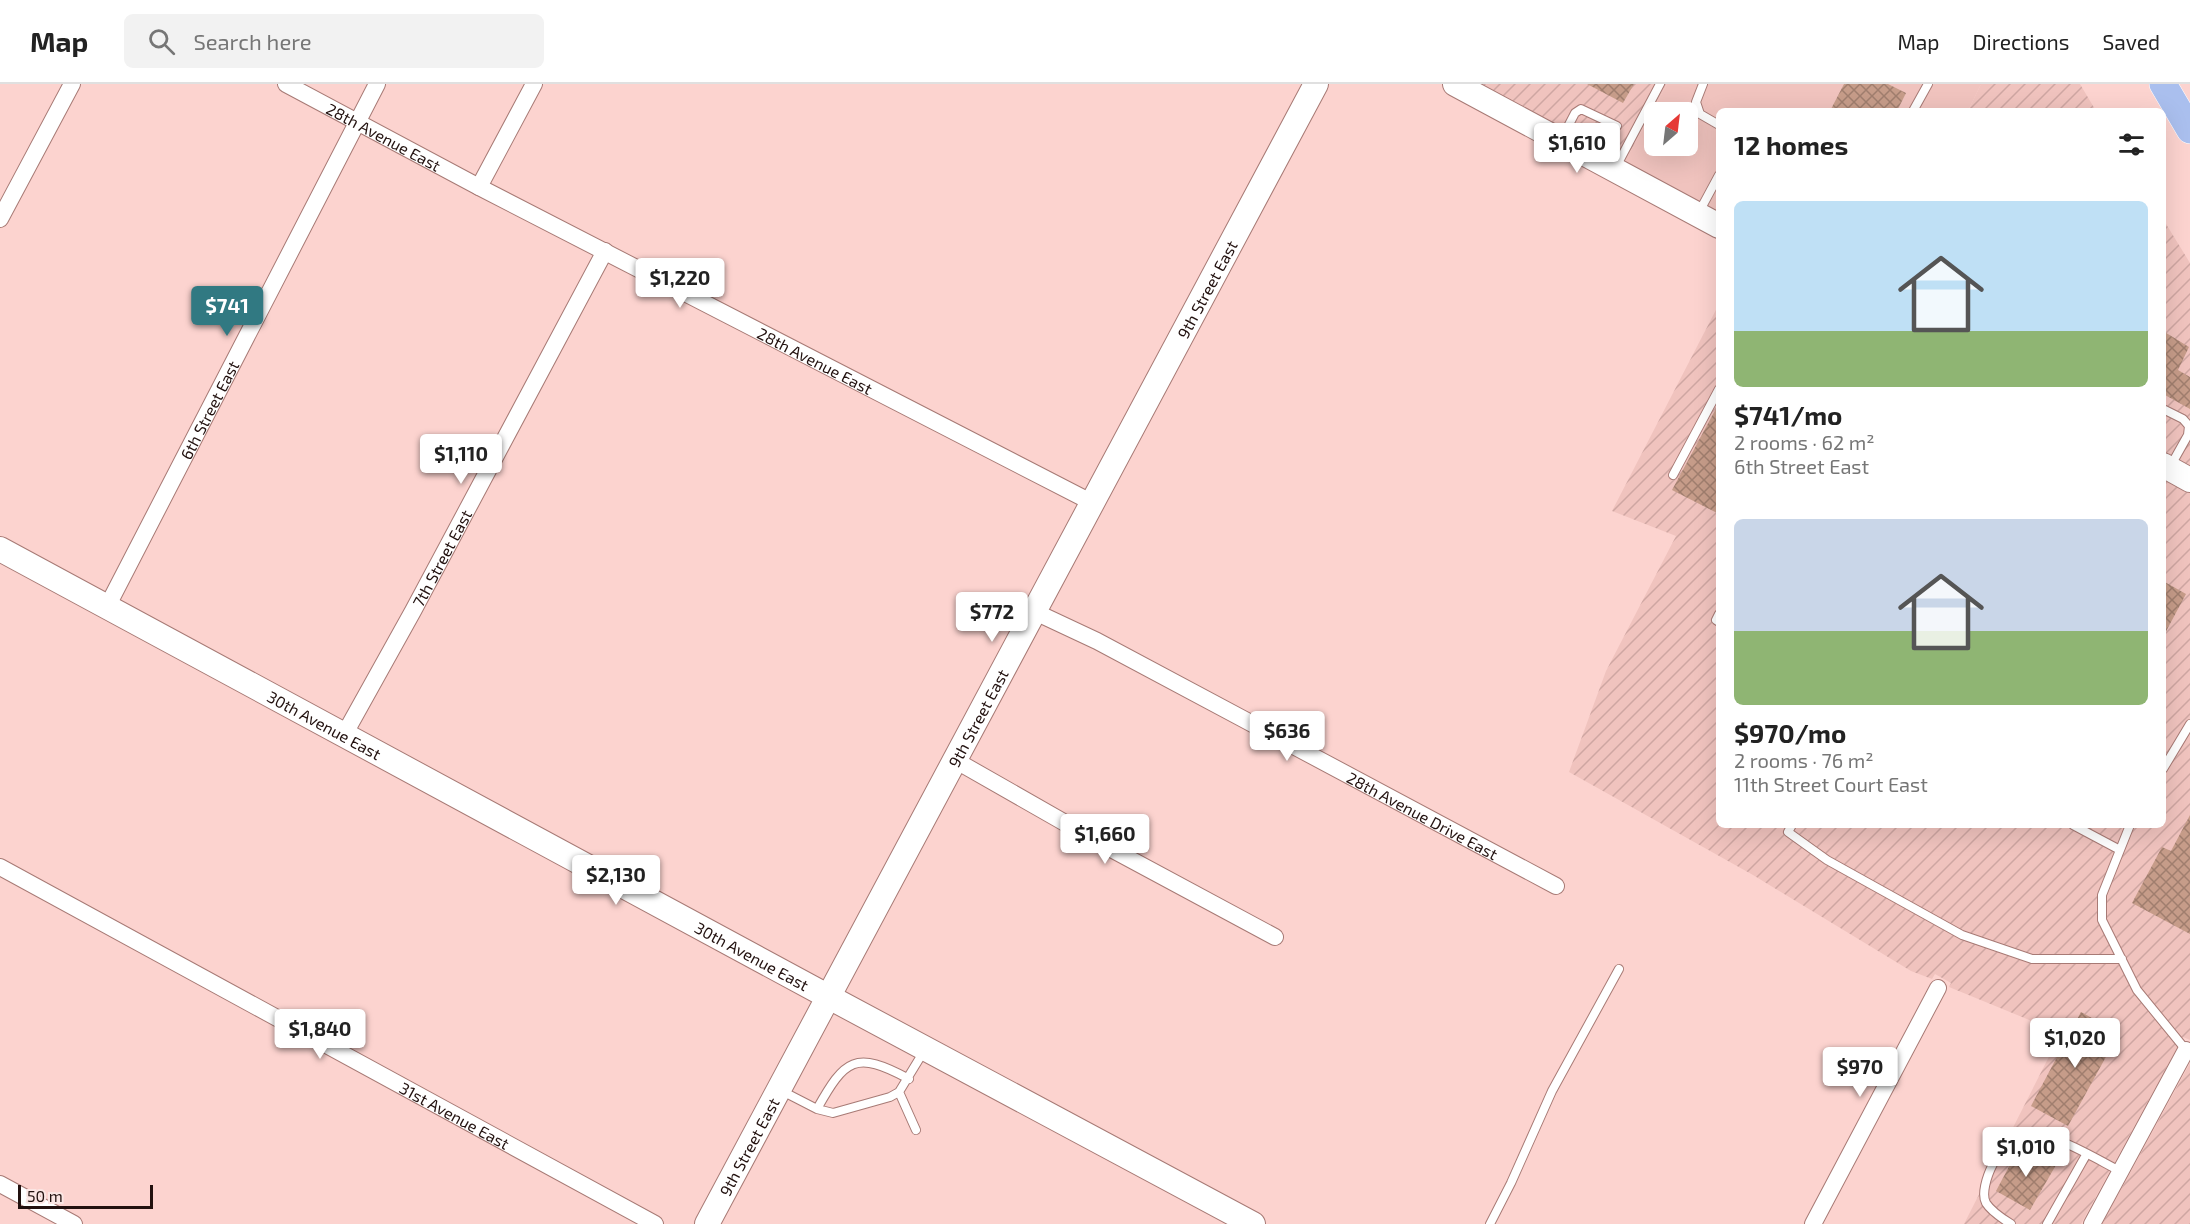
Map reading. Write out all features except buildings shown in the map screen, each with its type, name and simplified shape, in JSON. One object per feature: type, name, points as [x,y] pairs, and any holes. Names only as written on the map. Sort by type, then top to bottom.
[{"type":"main road","points":[[2163,84],[2190,130]]},
{"type":"street","points":[[0,219],[72,84]]},
{"type":"street","name":"28th Avenue East","points":[[286,84],[479,187],[1091,502]]},
{"type":"street","name":"6th Street East","points":[[107,607],[377,84]]},
{"type":"street","points":[[479,187],[534,84]]},
{"type":"street","name":"9th Street East","points":[[707,1224],[953,759],[1316,84]]},
{"type":"street","points":[[1455,84],[1716,224]]},
{"type":"street","name":"7th Street East","points":[[344,735],[419,600],[605,251]]},
{"type":"street","points":[[2166,467],[2190,480]]},
{"type":"street","name":"30th Avenue East","points":[[0,549],[1253,1224]]},
{"type":"street","name":"28th Avenue Drive East","points":[[1033,611],[1097,641],[1556,886]]},
{"type":"street","points":[[953,759],[1112,849],[1275,937]]},
{"type":"street","name":"31st Avenue East","points":[[0,867],[655,1224]]},
{"type":"street","points":[[1812,1224],[1938,988]]},
{"type":"street","points":[[2092,1224],[2186,1050]]},
{"type":"street","points":[[0,1184],[74,1224]]},
{"type":"lane","points":[[1614,170],[1660,84]]},
{"type":"lane","points":[[1703,84],[1696,102],[1700,114],[1716,123]]},
{"type":"lane","points":[[1915,108],[1928,84]]},
{"type":"lane","points":[[1560,140],[1575,113],[1581,109],[1617,126]]},
{"type":"lane","points":[[1698,215],[1716,181]]},
{"type":"lane","points":[[1672,475],[1716,394]]},
{"type":"lane","points":[[2166,410],[2183,419],[2189,426],[2188,435],[2166,467]]},
{"type":"lane","points":[[2166,764],[2190,724]]},
{"type":"lane","points":[[1790,828],[1788,832],[1827,860],[1962,935],[2032,959],[2122,959]]},
{"type":"lane","points":[[2079,828],[2120,850]]},
{"type":"lane","points":[[2129,828],[2102,895],[2102,920],[2138,990],[2186,1050]]},
{"type":"lane","points":[[1490,1224],[1552,1091],[1619,969]]},
{"type":"lane","points":[[779,1090],[817,1110],[833,1113],[890,1097],[899,1092],[925,1049]]},
{"type":"lane","points":[[817,1110],[833,1080],[847,1067],[874,1063],[909,1078]]},
{"type":"lane","points":[[899,1092],[916,1130]]},
{"type":"lane","points":[[2011,1224],[1986,1204],[1983,1191],[1986,1179],[2010,1138],[2021,1133],[2034,1133],[2053,1138],[2120,1171]]},
{"type":"lane","points":[[2047,1224],[2086,1155]]},
{"type":"shaded area","points":[[1477,84],[1667,84],[1657,102],[1644,102],[1644,126],[1624,163]]},
{"type":"shaded area","points":[[1667,84],[1981,84],[1969,108],[1716,108],[1716,212],[1624,163],[1644,126],[1644,156],[1698,156],[1698,102],[1657,102]]},
{"type":"shaded area","points":[[1981,84],[2080,84],[2094,108],[1969,108]]},
{"type":"shaded area","points":[[2166,224],[2190,263],[2190,467],[2166,455]]},
{"type":"shaded area","points":[[1716,310],[1716,828],[2166,828],[2166,479],[2190,491],[2190,1040],[2183,1037],[2081,1224],[1964,1224],[2061,1033],[1949,987],[1951,983],[1935,974],[1932,979],[1911,971],[1753,875],[1569,772],[1606,671],[1676,536],[1612,511]]},
{"type":"shaded area","points":[[2190,1063],[2190,1224],[2102,1224],[2129,1175]]}]
